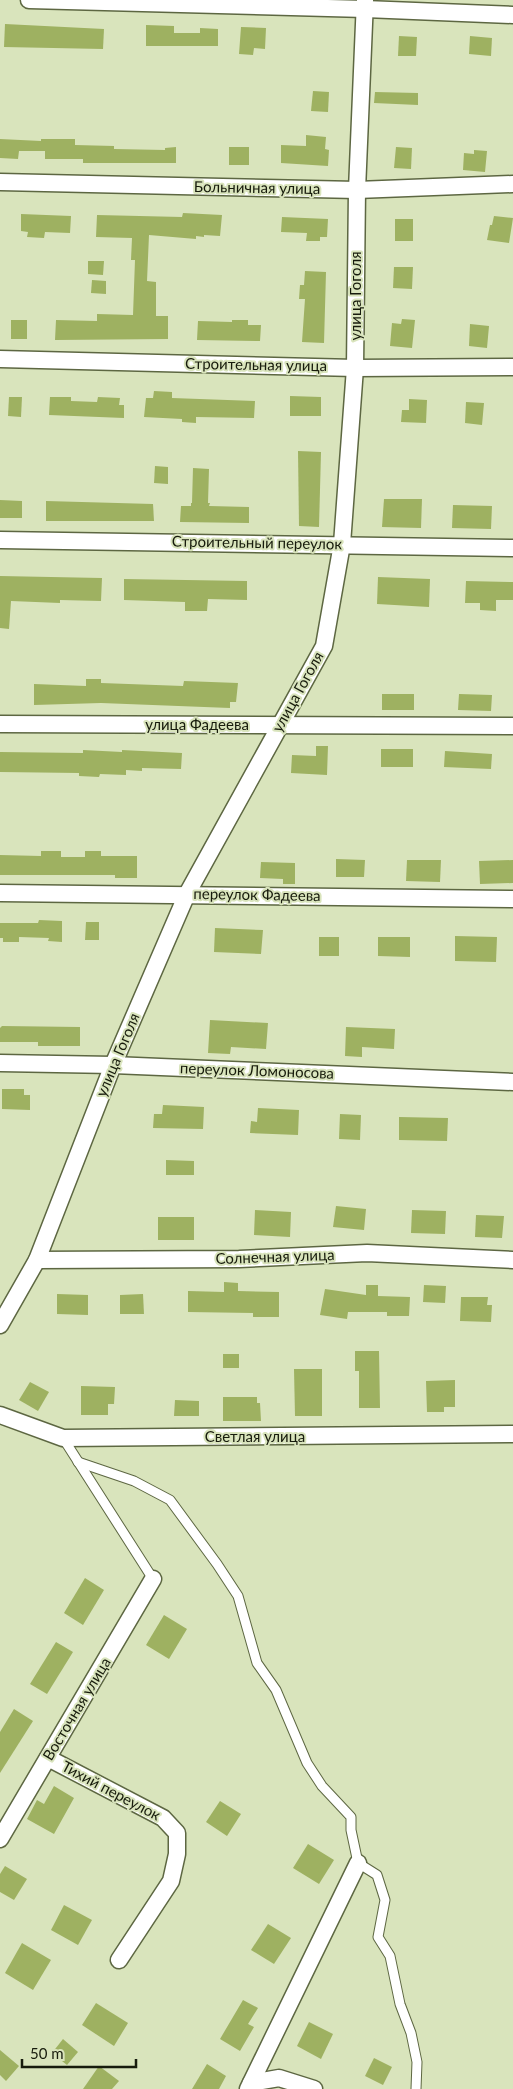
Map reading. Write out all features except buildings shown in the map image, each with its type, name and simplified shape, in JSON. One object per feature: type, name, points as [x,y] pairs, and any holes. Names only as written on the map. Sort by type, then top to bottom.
[{"type":"street","points":[[29,0],[365,4],[513,15]]},
{"type":"street","name":"улица Гоголя","points":[[0,1325],[37,1260],[113,1065],[187,894],[324,646],[342,544],[356,368],[357,190],[365,4]]},
{"type":"street","name":"Больничная улица","points":[[0,182],[357,190],[513,184]]},
{"type":"street","name":"Строительная улица","points":[[0,359],[356,368],[513,367]]},
{"type":"street","name":"Строительный переулок","points":[[0,540],[513,548]]},
{"type":"street","name":"улица Фадеева","points":[[0,724],[513,726]]},
{"type":"street","name":"переулок Фадеева","points":[[0,893],[513,899]]},
{"type":"street","name":"переулок Ломоносова","points":[[0,1064],[113,1065],[513,1082]]},
{"type":"street","name":"Солнечная улица","points":[[37,1260],[239,1259],[367,1254],[513,1260]]},
{"type":"street","name":"Светлая улица","points":[[0,1415],[63,1438],[513,1434]]},
{"type":"street","name":"Восточная улица","points":[[0,1838],[153,1579]]},
{"type":"street","name":"Тихий переулок","points":[[48,1758],[163,1818],[177,1833],[177,1854],[171,1881],[119,1960]]},
{"type":"street","points":[[249,2086],[358,1862]]},
{"type":"street","points":[[249,2086],[279,2078],[314,2089]]},
{"type":"lane","points":[[63,1438],[153,1579]]},
{"type":"lane","points":[[78,1462],[134,1481],[170,1500],[238,1596],[257,1663],[276,1690],[307,1763],[322,1786],[351,1817],[351,1830],[358,1862],[377,1875],[385,1900],[378,1937],[390,1956],[400,2004],[411,2033],[417,2062],[416,2089]]}]
